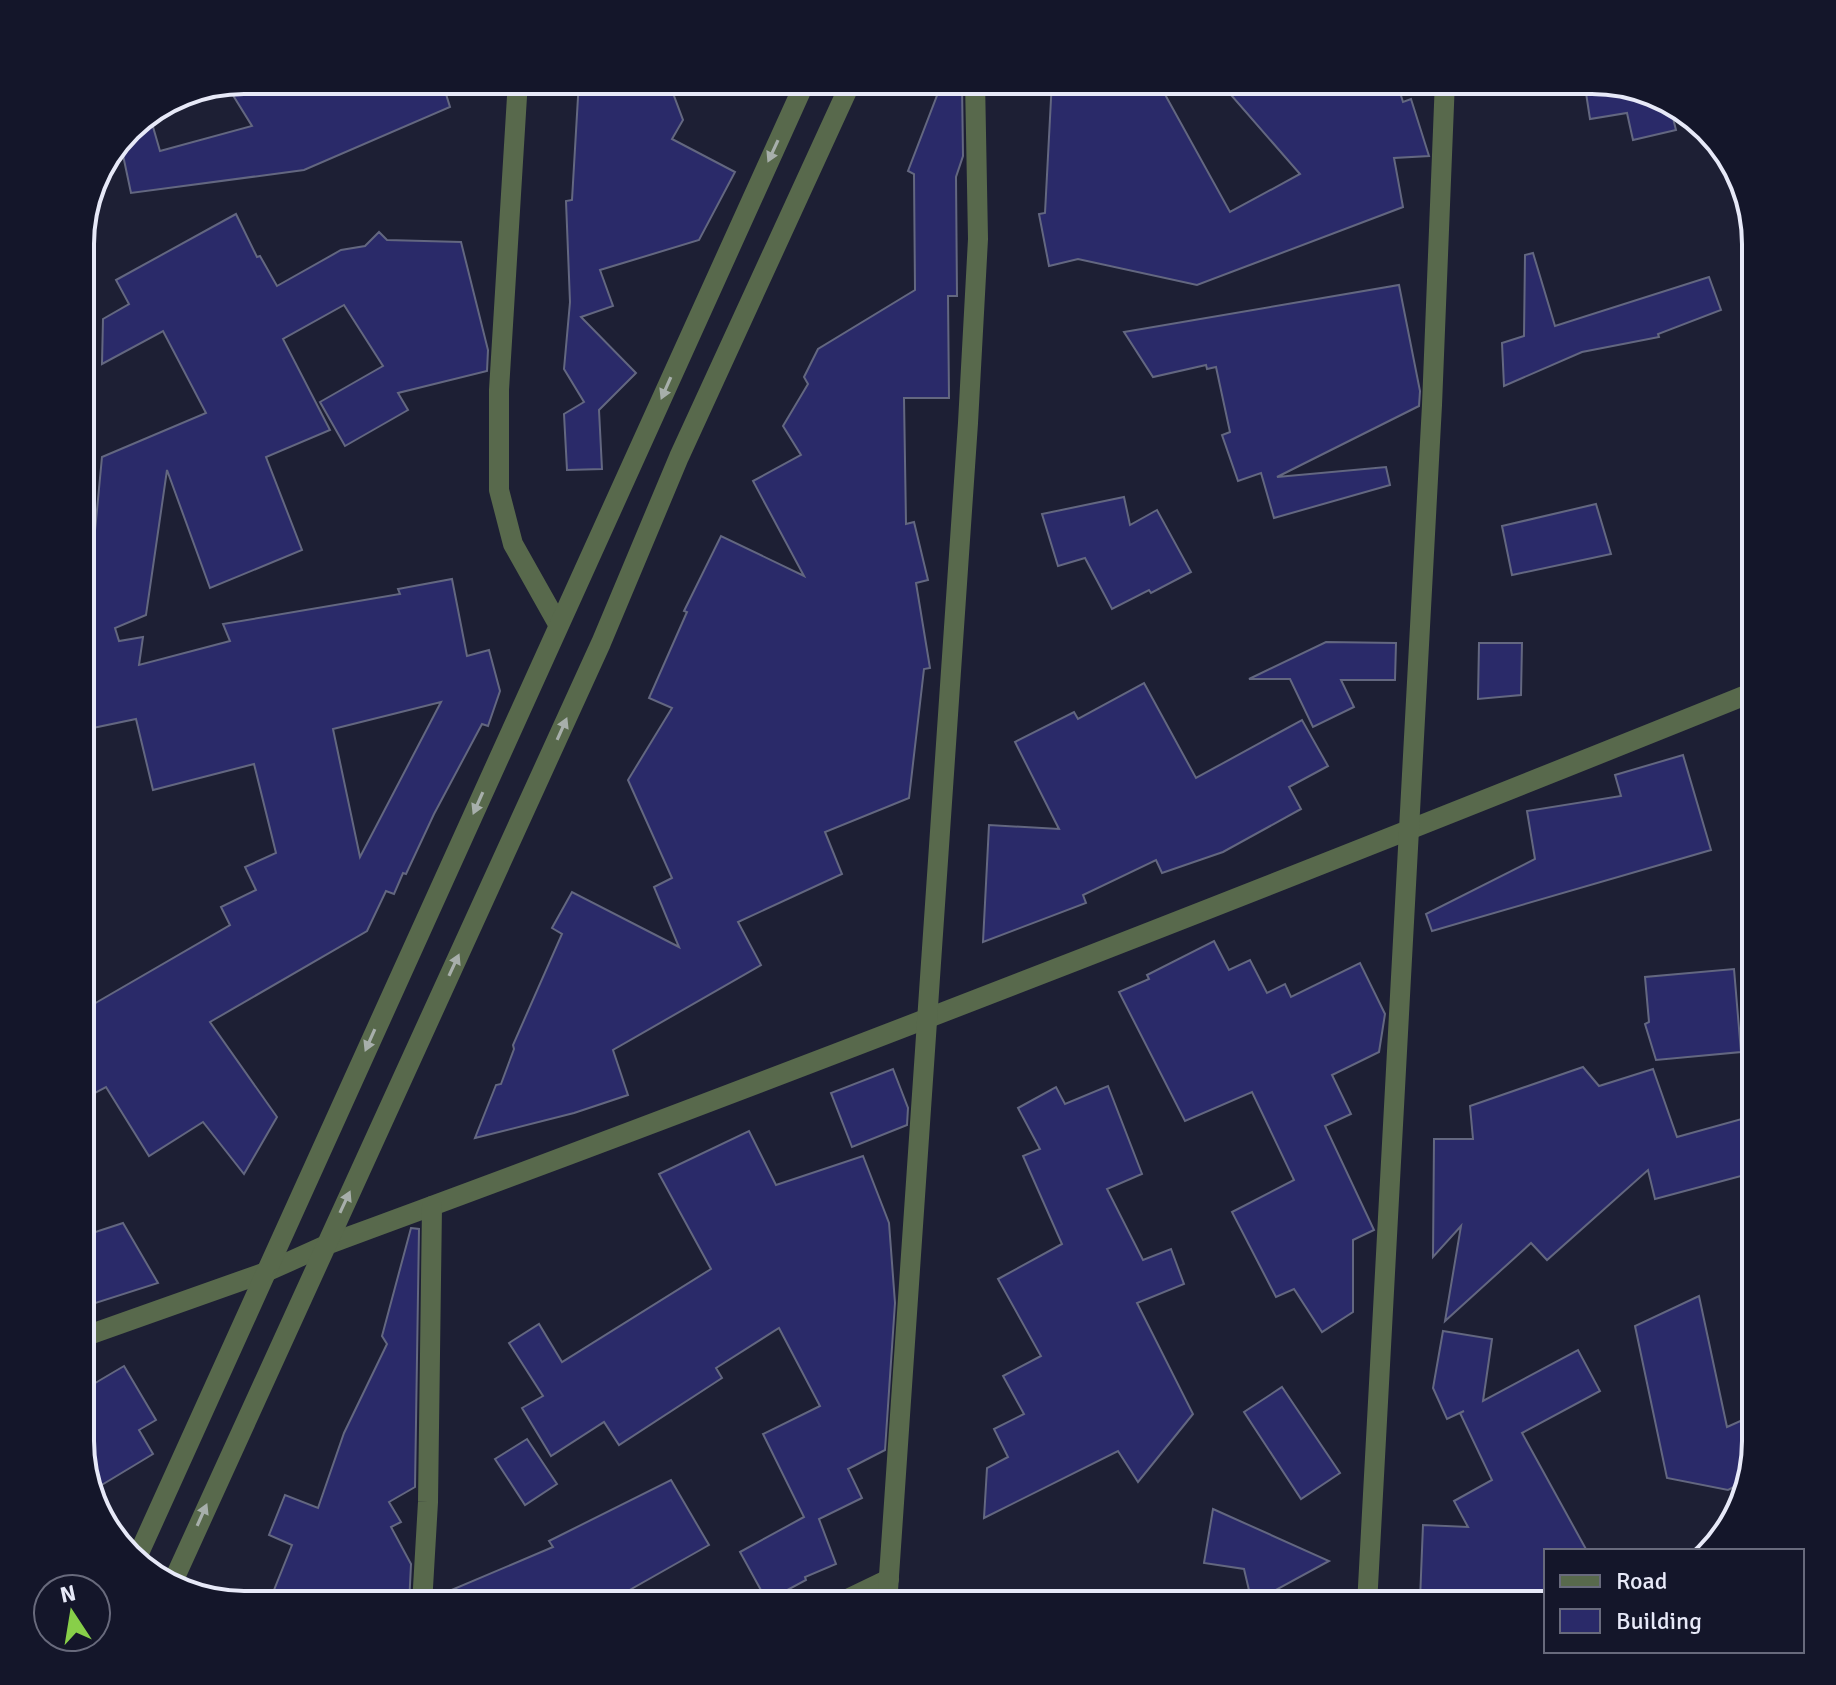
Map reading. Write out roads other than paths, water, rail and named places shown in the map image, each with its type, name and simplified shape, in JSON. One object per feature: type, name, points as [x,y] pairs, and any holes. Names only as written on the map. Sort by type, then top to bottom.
[{"type":"street","points":[[517,94],[499,390],[499,490],[513,544],[558,624]]},
{"type":"street","points":[[141,1549],[800,94]]},
{"type":"street","points":[[176,1575],[601,643],[679,457],[846,94]]},
{"type":"street","points":[[888,1591],[967,439],[978,239],[975,94]]},
{"type":"street","points":[[1368,1591],[1432,405],[1444,94]]},
{"type":"street","points":[[94,1333],[266,1272],[326,1245],[928,1020],[1742,697]]},
{"type":"street","points":[[423,1591],[428,1502],[432,1206]]},
{"type":"street","points":[[864,1591],[889,1579]]}]
